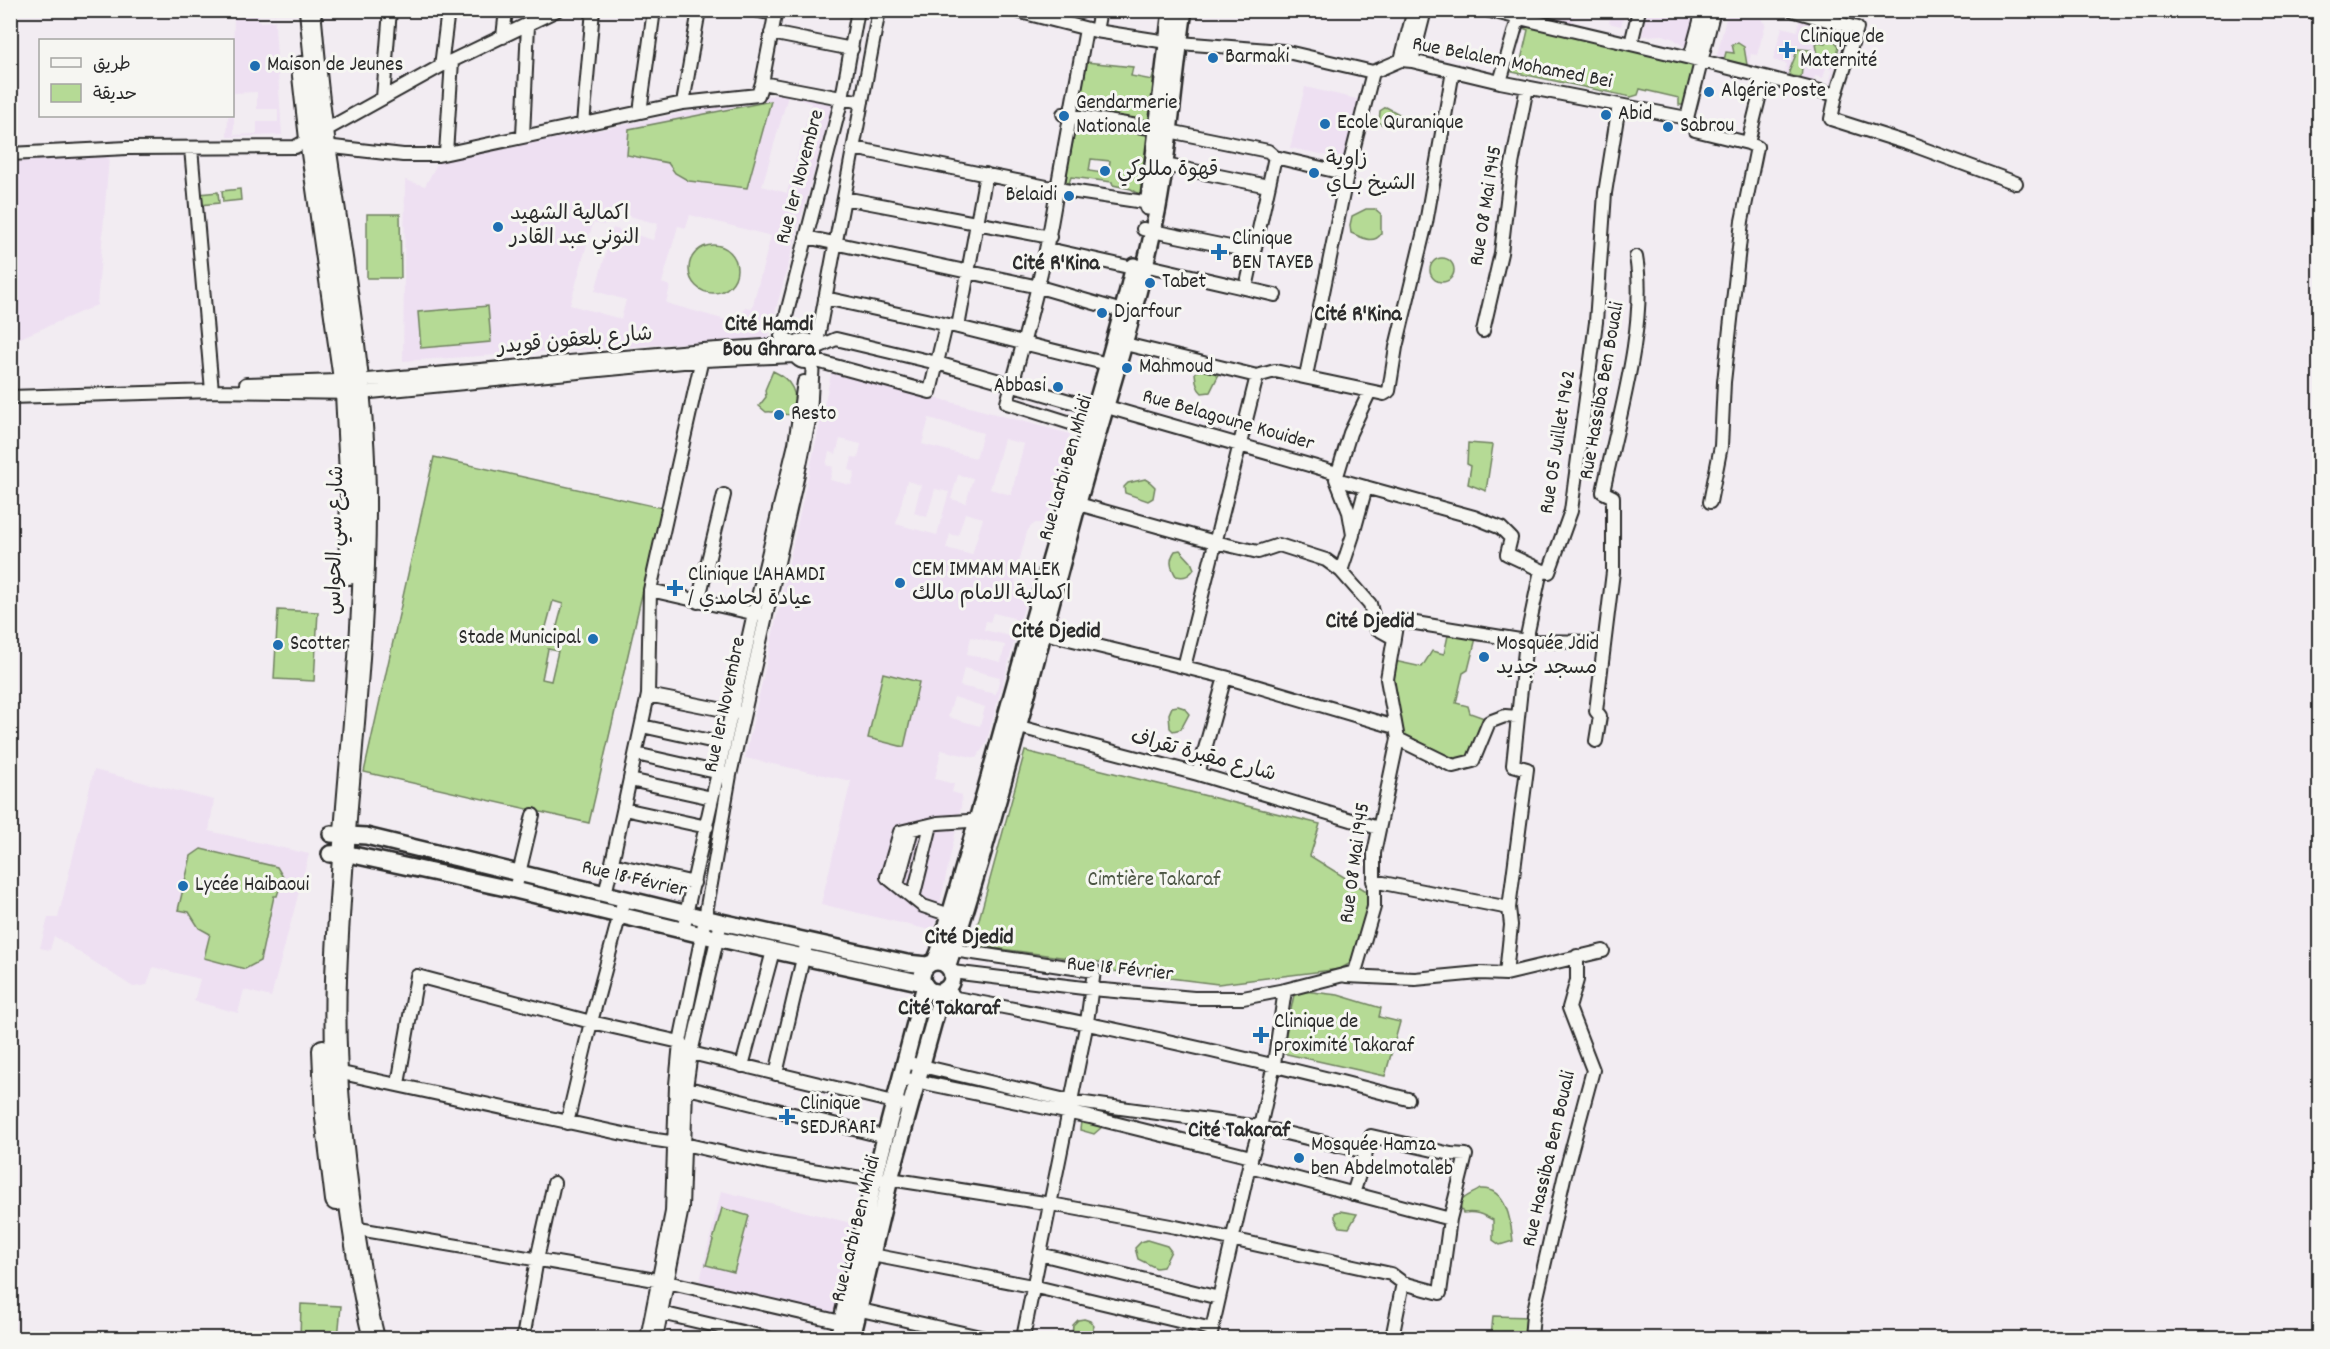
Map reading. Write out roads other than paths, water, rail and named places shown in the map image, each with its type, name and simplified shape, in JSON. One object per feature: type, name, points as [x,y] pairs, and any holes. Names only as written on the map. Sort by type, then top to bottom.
[{"type":"main road","name":"شارع سي الحواس","points":[[297,10],[319,139],[365,497],[362,595],[338,844],[336,981],[330,1071]]},
{"type":"main road","name":"شارع سي الحواس","points":[[310,10],[319,139]]},
{"type":"main road","points":[[330,1071],[364,1302],[374,1338]]},
{"type":"main road","points":[[330,1071],[326,1118],[331,1167],[361,1338]]},
{"type":"street","points":[[382,98],[390,10]]},
{"type":"street","points":[[446,153],[448,10]]},
{"type":"street","points":[[503,37],[506,10]]},
{"type":"street","points":[[10,154],[127,148],[295,147],[319,139],[382,98],[446,63],[557,10]]},
{"type":"street","points":[[583,124],[593,10]]},
{"type":"street","points":[[640,112],[654,10]]},
{"type":"street","points":[[683,103],[699,10]]},
{"type":"street","points":[[319,139],[402,155],[446,153],[683,103],[758,95],[776,12],[754,10]]},
{"type":"street","name":"Rue 1er Novembre","points":[[805,354],[781,336],[842,98],[858,10]]},
{"type":"street","name":"Rue 1er Novembre","points":[[710,937],[705,918],[724,774],[795,444],[805,415],[805,354],[825,298],[879,10]]},
{"type":"street","points":[[1013,10],[1091,30],[1173,43],[1284,51],[1373,72],[1347,174],[1306,376]]},
{"type":"street","points":[[1094,430],[1007,403],[1025,343],[1049,243],[1067,115],[1091,30],[1100,10]]},
{"type":"street","name":"Rue Larbi Ben Mhidi","points":[[1154,203],[1173,43],[1171,10]]},
{"type":"street","name":"Rue Larbi Ben Mhidi","points":[[1173,43],[1184,10]]},
{"type":"street","points":[[1407,60],[1414,10]]},
{"type":"street","points":[[1407,60],[1425,10]]},
{"type":"street","points":[[1486,10],[1696,59],[1836,95]]},
{"type":"street","points":[[1631,44],[1639,10]]},
{"type":"street","points":[[1703,10],[1687,118],[1695,130],[1757,147],[1742,221],[1724,382],[1721,446],[1710,502]]},
{"type":"street","points":[[1696,59],[1714,10]]},
{"type":"street","points":[[1792,10],[1817,14],[1857,28],[1831,119],[1910,144],[2016,183]]},
{"type":"street","points":[[2311,10],[2319,16]]},
{"type":"street","points":[[1500,82],[1518,19]]},
{"type":"street","points":[[523,136],[528,25]]},
{"type":"street","points":[[771,33],[852,49]]},
{"type":"street","name":"Rue Belalem Mohamed Bei","points":[[1373,72],[1407,60],[1500,82],[1687,118]]},
{"type":"street","points":[[1125,344],[1257,376],[1275,371],[1384,394],[1389,391],[1396,347],[1426,223],[1453,71]]},
{"type":"street","points":[[1748,143],[1764,78]]},
{"type":"street","points":[[762,83],[862,102]]},
{"type":"street","name":"Rue 08 Mai 1945","points":[[1483,331],[1501,253],[1510,175],[1527,87]]},
{"type":"street","name":"Rue 05 Juillet 1962","points":[[1506,974],[1511,925],[1509,908],[1527,769],[1513,765],[1526,641],[1541,570],[1550,572],[1571,511],[1596,322],[1605,193],[1619,105]]},
{"type":"street","points":[[1067,115],[1268,151],[1275,158],[1347,174]]},
{"type":"street","name":"Rue Larbi Ben Mhidi","points":[[940,966],[985,821],[1128,313],[1165,165],[1163,131]]},
{"type":"street","points":[[191,148],[212,389]]},
{"type":"street","points":[[854,148],[1057,189],[1154,203]]},
{"type":"street","points":[[1246,288],[1275,158]]},
{"type":"street","points":[[1165,165],[1268,186]]},
{"type":"street","points":[[805,354],[930,392],[937,363],[952,326],[968,271],[986,174]]},
{"type":"street","points":[[844,198],[978,222],[1139,267],[1275,295]]},
{"type":"street","points":[[1148,230],[1254,252]]},
{"type":"street","points":[[806,237],[1039,287],[1128,313]]},
{"type":"street","name":"Rue Hassiba Ben Bouali","points":[[1596,741],[1600,716],[1596,711],[1612,572],[1613,497],[1603,492],[1634,344],[1640,277],[1636,257]]},
{"type":"street","points":[[825,298],[1114,365]]},
{"type":"street","name":"Rue Larbi Ben Mhidi","points":[[1114,365],[1125,344],[1128,313]]},
{"type":"street","name":"Rue Belagoune Kouider","points":[[805,354],[836,339],[937,363],[1102,409],[1240,444],[1366,487],[1474,517],[1501,528],[1511,538],[1507,554],[1541,570]]},
{"type":"street","name":"شارع بلعقون قويدر","points":[[10,397],[352,386],[704,355],[805,354]]},
{"type":"street","points":[[605,895],[648,695],[650,591],[704,355]]},
{"type":"street","points":[[1184,668],[1257,376]]},
{"type":"street","points":[[1353,535],[1349,512],[1336,476],[1350,433],[1370,391]]},
{"type":"street","points":[[1341,571],[1366,487]]},
{"type":"street","points":[[698,602],[724,495]]},
{"type":"street","points":[[1073,503],[1258,552],[1278,545],[1326,560],[1341,571],[1370,604],[1376,628],[1394,638],[1397,620],[1526,641],[1604,642]]},
{"type":"street","points":[[650,591],[759,615]]},
{"type":"street","points":[[1037,632],[1225,677],[1396,733],[1453,766],[1473,761],[1489,722],[1505,716],[1517,717]]},
{"type":"street","name":"Rue 08 Mai 1945","points":[[1345,976],[1355,972],[1374,907],[1373,881],[1378,828],[1396,733],[1387,679],[1394,638]]},
{"type":"street","points":[[1198,774],[1225,677]]},
{"type":"street","points":[[648,695],[737,713]]},
{"type":"street","name":"Rue 1er Novembre","points":[[684,930],[712,798],[724,774],[724,744],[737,713]]},
{"type":"street","name":"شارع مقبرة تقراف","points":[[1011,725],[1198,774],[1378,828]]},
{"type":"street","points":[[642,726],[724,744]]},
{"type":"street","points":[[636,754],[724,774]]},
{"type":"street","points":[[630,780],[712,798]]},
{"type":"street","points":[[624,809],[707,827]]},
{"type":"street","points":[[515,890],[533,815]]},
{"type":"street","points":[[957,917],[923,906],[887,877],[900,832],[932,825],[985,821]]},
{"type":"street","points":[[913,898],[932,825]]},
{"type":"street","name":"Rue 18 Février","points":[[338,844],[366,836],[605,895],[907,963],[940,966],[1038,983],[1194,998],[1243,998],[1285,990]]},
{"type":"street","name":"Rue 18 Février","points":[[338,844],[710,937],[924,984]]},
{"type":"street","points":[[612,864],[694,883]]},
{"type":"street","points":[[1373,881],[1509,908]]},
{"type":"street","points":[[567,1123],[624,899]]},
{"type":"street","name":"Rue Larbi Ben Mhidi","points":[[940,966],[953,950],[957,917]]},
{"type":"street","points":[[656,1338],[661,1313],[679,1143],[680,1042],[710,937],[721,922]]},
{"type":"street","points":[[681,1086],[691,1053],[710,937]]},
{"type":"street","points":[[776,1074],[807,941]]},
{"type":"street","points":[[953,950],[1094,971],[1087,1022],[1023,1338]]},
{"type":"street","points":[[742,1066],[773,951]]},
{"type":"street","points":[[872,1255],[1032,1286],[1211,1334],[1274,1064],[1285,990],[1345,976],[1415,979],[1479,973],[1506,974],[1603,951]]},
{"type":"street","name":"Rue Hassiba Ben Bouali","points":[[1531,1338],[1533,1315],[1564,1178],[1593,1070],[1569,1008],[1577,980],[1577,956]]},
{"type":"street","points":[[1038,983],[1041,963]]},
{"type":"street","points":[[944,991],[952,980],[940,966],[922,975],[924,984],[932,991],[944,991],[956,998],[1087,1022],[1274,1064],[1408,1099]]},
{"type":"street","points":[[398,1084],[417,975],[591,1022],[680,1042],[691,1053],[903,1104]]},
{"type":"street","name":"Rue Larbi Ben Mhidi","points":[[852,1308],[872,1255],[890,1179],[924,984]]},
{"type":"street","name":"Rue Larbi Ben Mhidi","points":[[910,1073],[944,991]]},
{"type":"street","points":[[330,1071],[398,1084],[567,1123],[768,1162],[874,1180],[890,1179],[1051,1204],[1176,1227],[1391,1274],[1403,1283],[1440,1293],[1450,1219],[1466,1155],[1451,1154],[1371,1136],[1353,1194]]},
{"type":"street","points":[[910,1073],[1069,1107],[1353,1194],[1450,1219]]},
{"type":"street","points":[[681,1086],[886,1137]]},
{"type":"street","name":"Rue Larbi Ben Mhidi","points":[[838,1338],[850,1328],[874,1180],[886,1137],[903,1104]]},
{"type":"street","points":[[1069,1107],[1260,1127],[1366,1152]]},
{"type":"street","points":[[523,1338],[554,1183]]},
{"type":"street","points":[[353,1228],[663,1281],[850,1328]]},
{"type":"street","points":[[1040,1254],[1219,1298]]},
{"type":"street","points":[[647,1338],[663,1281]]},
{"type":"street","points":[[1392,1338],[1403,1283]]},
{"type":"street","points":[[852,1308],[985,1338]]},
{"type":"street","points":[[661,1313],[768,1338]]},
{"type":"place","name":"Clinique de Maternité","points":[[1787,50]]},
{"type":"place","name":"Barmaki","points":[[1213,58]]},
{"type":"place","name":"Maison de Jeunes","points":[[255,66]]},
{"type":"place","name":"Algérie Poste","points":[[1709,92]]},
{"type":"place","name":"Abid","points":[[1606,115]]},
{"type":"place","name":"Gendarmerie Nationale","points":[[1064,116]]},
{"type":"place","name":"Ecole Quranique","points":[[1325,124]]},
{"type":"place","name":"Sabrou","points":[[1668,127]]},
{"type":"place","name":"قهوة مللوكي","points":[[1105,171]]},
{"type":"place","name":"زاوية الشيخ بــاي","points":[[1314,173]]},
{"type":"place","name":"Belaidi","points":[[1069,196]]},
{"type":"place","name":"اكمالية الشهيد النوني عبد القادر","points":[[498,227]]},
{"type":"place","name":"Clinique BEN TAYEB","points":[[1219,252]]},
{"type":"place","name":"Tabet","points":[[1150,283]]},
{"type":"place","name":"Djarfour","points":[[1102,313]]},
{"type":"place","name":"Mahmoud","points":[[1127,368]]},
{"type":"place","name":"Abbasi","points":[[1058,387]]},
{"type":"place","name":"Resto","points":[[779,415]]},
{"type":"place","name":"CEM IMMAM MALEK اكمالية الامام مالك","points":[[900,583]]},
{"type":"place","name":"Clinique LAHAMDI / عيادة لحامدي","points":[[675,588]]},
{"type":"place","name":"Stade Municipal","points":[[593,639]]},
{"type":"place","name":"Scotter","points":[[278,645]]},
{"type":"place","name":"Mosquée Jdid مسجد جديد","points":[[1484,657]]},
{"type":"place","name":"Lycée Haibaoui","points":[[183,886]]},
{"type":"place","name":"Clinique de proximité Takaraf","points":[[1261,1035]]},
{"type":"place","name":"Clinique SEDJRARI","points":[[787,1117]]},
{"type":"place","name":"Mosquée Hamza ben Abdelmotaleb","points":[[1299,1158]]},
{"type":"district","name":"Cité R'Kina","points":[[1056,264]]},
{"type":"district","name":"Cité R'Kina","points":[[1358,315]]},
{"type":"district","name":"Cité Hamdi Bou Ghrara","points":[[769,338]]},
{"type":"district","name":"Cité Djedid","points":[[1370,622]]},
{"type":"district","name":"Cité Djedid","points":[[1056,632]]},
{"type":"district","name":"Cité Djedid","points":[[969,938]]},
{"type":"district","name":"Cité Takaraf","points":[[949,1009]]},
{"type":"district","name":"Cité Takaraf","points":[[1239,1131]]},
{"type":"park label","name":"Cimtière Takaraf","points":[[1154,881]]}]
